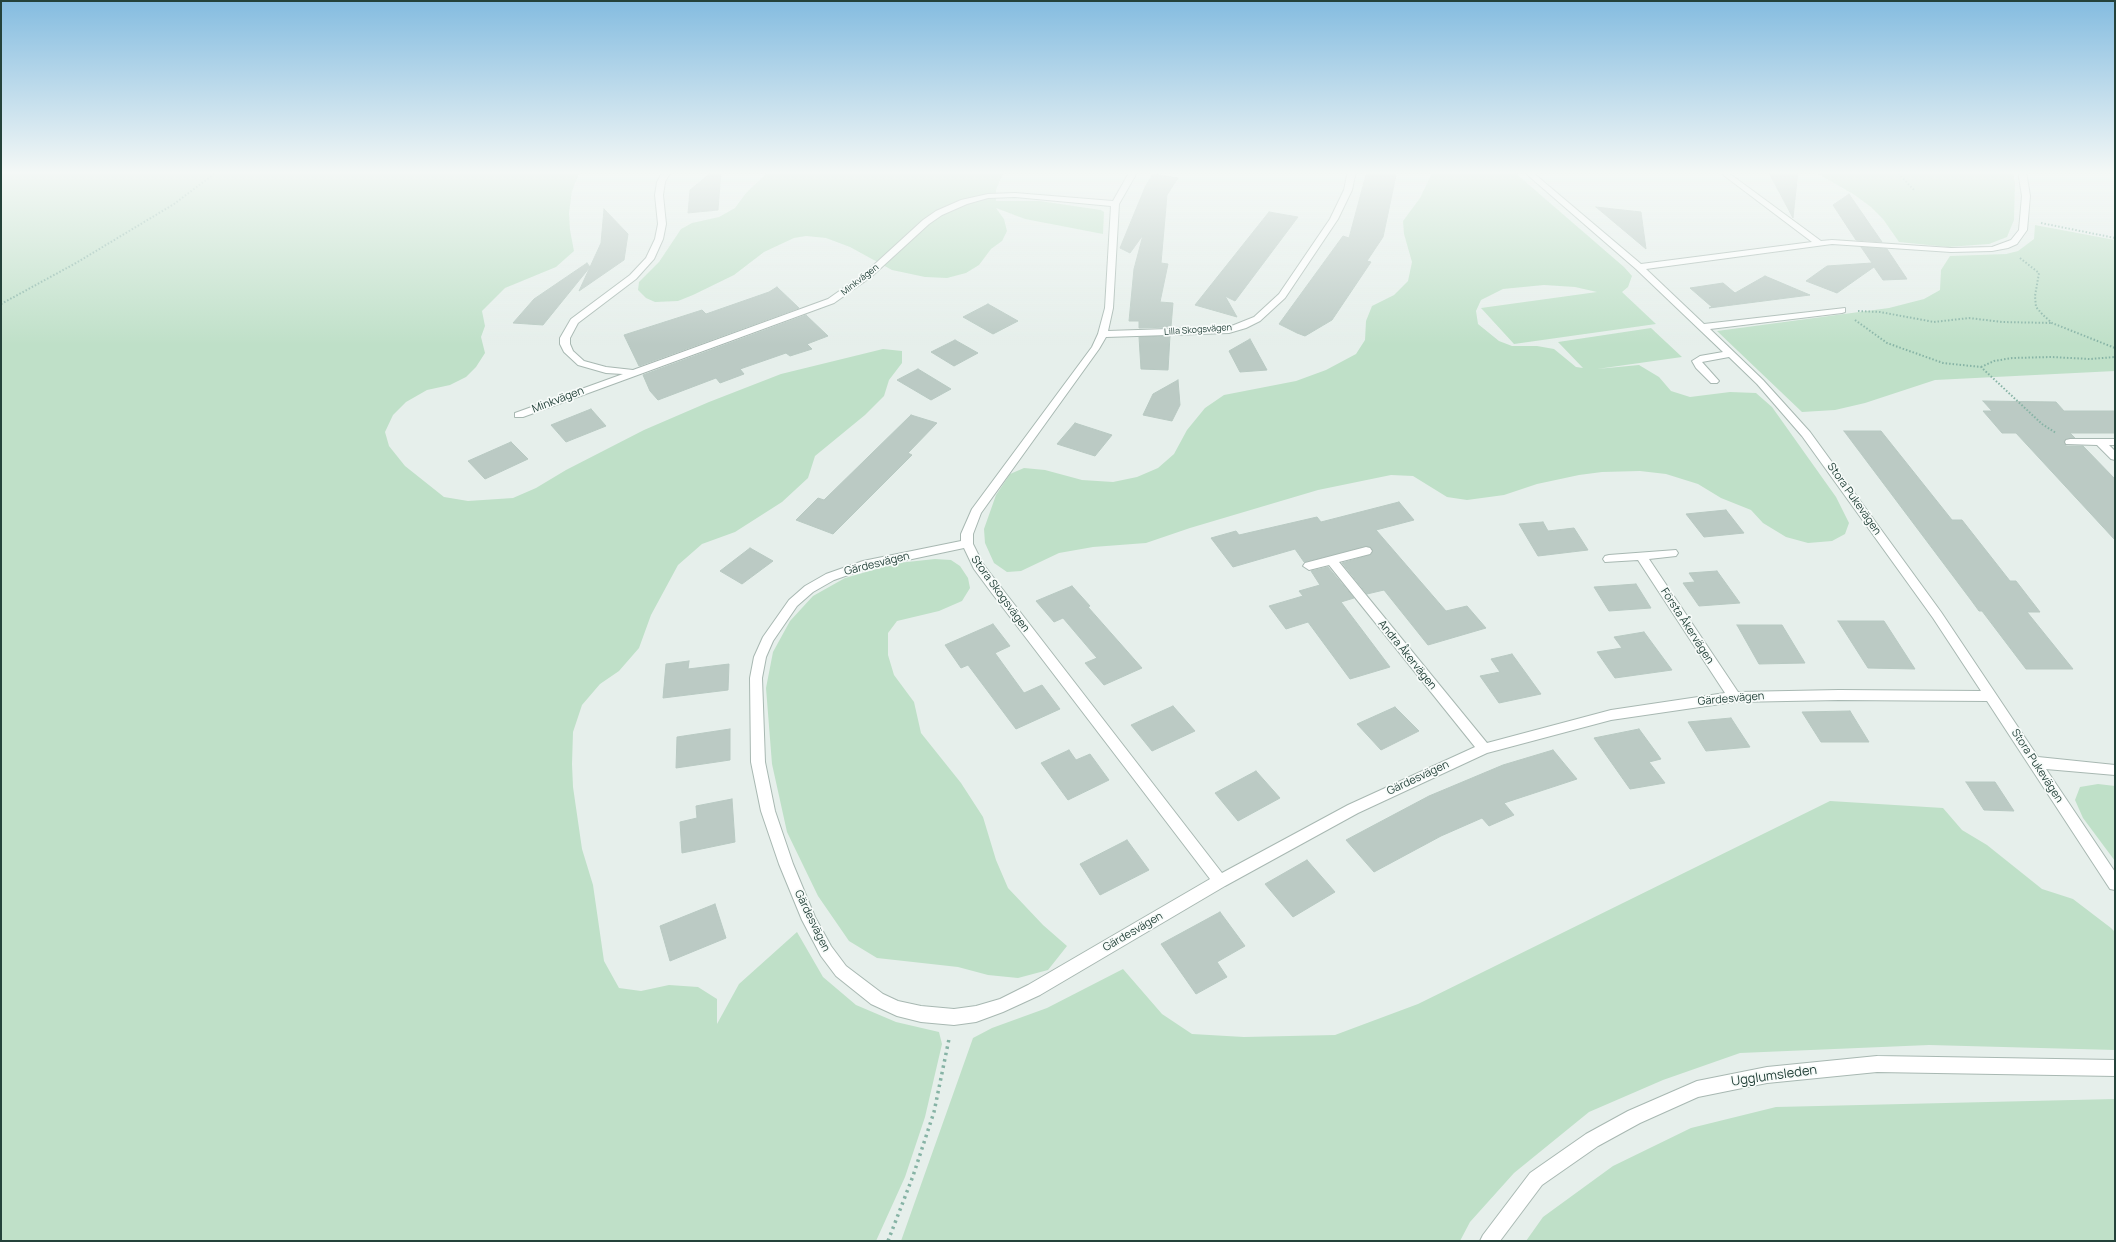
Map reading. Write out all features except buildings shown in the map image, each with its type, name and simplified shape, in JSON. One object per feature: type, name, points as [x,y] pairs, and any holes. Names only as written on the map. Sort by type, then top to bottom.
[{"type":"street","name":"Minkvägen","points":[[643,369],[630,371],[606,370],[582,364],[569,352],[565,344],[566,338],[574,321],[633,277],[650,259],[659,240],[661,229]]},
{"type":"street","name":"Minkvägen","points":[[519,415],[831,301],[868,275],[918,229]]},
{"type":"street","name":"Stora Skogsvägen","points":[[1114,229],[1109,308],[1103,334],[1096,347],[976,512],[967,534],[967,544],[978,566],[995,589],[1220,881]]},
{"type":"street","name":"Lilla Skogsvägen","points":[[1103,334],[1229,330],[1243,326],[1257,319],[1282,296],[1327,229]]},
{"type":"street","name":"Stora Pukevägen","points":[[1594,229],[1639,267],[1732,354],[1788,413],[1829,464],[1937,615],[2115,884]]},
{"type":"street","points":[[1799,229],[1818,243]]},
{"type":"street","points":[[1639,267],[1818,243],[1845,242],[1951,250],[1998,247],[2014,242],[2023,229]]},
{"type":"street","points":[[1704,328],[1842,310]]},
{"type":"street","points":[[1714,381],[1699,366],[1697,361],[1703,358],[1732,354]]},
{"type":"street","points":[[2070,442],[2115,442]]},
{"type":"street","points":[[2100,442],[2115,457]]},
{"type":"street","name":"Gärdesvägen","points":[[967,544],[863,566],[830,577],[809,589],[793,603],[774,629],[760,657],[756,678],[758,762],[768,811],[786,864],[810,920],[826,951],[841,971],[878,999],[896,1008],[921,1014],[954,1017],[976,1014],[1003,1005],[1034,990],[1220,881],[1353,808],[1484,749],[1611,715],[1734,697],[1831,695],[1990,696]]},
{"type":"street","points":[[1309,566],[1366,551]]},
{"type":"street","points":[[1609,559],[1672,553]]},
{"type":"street","name":"Första Åkervägen","points":[[1641,556],[1734,697]]},
{"type":"street","name":"Andra Åkervägen","points":[[1331,560],[1484,749]]},
{"type":"street","points":[[2033,762],[2115,770]]},
{"type":"street","name":"Ugglumsleden","points":[[1489,1241],[1536,1179],[1606,1132],[1634,1117],[1697,1089],[1767,1075],[1877,1064],[2115,1068]]},
{"type":"path","points":[[1,304],[76,263],[133,229]]},
{"type":"path","points":[[2069,229],[2115,238]]},
{"type":"path","points":[[1998,247],[2022,259],[2039,273],[2035,296],[2036,307],[2052,323]]},
{"type":"path","points":[[1842,310],[1880,312],[1934,322],[1969,318],[2002,322],[2052,323],[2115,348]]},
{"type":"path","points":[[1842,310],[1887,343],[1943,363],[1981,367],[1994,361],[2012,358],[2051,357],[2090,359],[2115,357]]},
{"type":"path","points":[[1981,367],[2042,424],[2070,442]]},
{"type":"path","points":[[888,1241],[913,1176],[934,1112],[954,1017]]},
{"type":"green space","points":[[1,229],[570,229],[574,251],[556,267],[505,288],[482,311],[485,326],[481,337],[485,353],[476,367],[466,377],[450,385],[427,390],[406,402],[393,415],[385,432],[389,446],[405,466],[444,497],[468,501],[513,498],[536,488],[566,470],[644,430],[709,402],[781,374],[883,349],[902,351],[902,363],[889,380],[884,396],[865,415],[815,456],[808,478],[782,502],[735,532],[702,544],[678,565],[651,615],[639,648],[619,671],[600,684],[582,705],[573,732],[572,764],[573,787],[582,849],[593,885],[604,961],[619,988],[641,991],[669,985],[698,987],[717,999],[717,1024],[739,984],[797,932],[823,977],[856,1005],[896,1022],[939,1032],[942,1044],[925,1117],[905,1177],[876,1241],[1,1241]]},
{"type":"green space","points":[[681,229],[1006,229],[1007,231],[1002,241],[991,249],[979,265],[966,273],[947,278],[925,277],[892,270],[850,247],[826,238],[806,236],[794,238],[764,252],[734,275],[693,295],[678,301],[655,302],[646,298],[638,290],[639,282],[659,262]]},
{"type":"green space","points":[[1077,229],[1103,229],[1103,234]]},
{"type":"green space","points":[[1404,229],[1580,229],[1624,267],[1632,276],[1628,287],[1622,292],[1656,324],[1514,344],[1481,308],[1597,292],[1575,287],[1544,285],[1503,289],[1481,300],[1476,311],[1478,324],[1499,341],[1512,346],[1537,346],[1554,349],[1576,367],[1583,368],[1558,342],[1651,328],[1682,357],[1597,369],[1639,365],[1659,377],[1671,391],[1690,397],[1730,392],[1756,393],[1772,407],[1836,497],[1849,523],[1845,534],[1832,541],[1808,543],[1786,537],[1763,523],[1751,510],[1721,498],[1698,484],[1666,474],[1640,471],[1602,472],[1579,475],[1537,484],[1504,495],[1467,500],[1447,497],[1413,476],[1391,475],[1318,490],[1190,528],[1146,543],[1093,547],[1059,553],[1021,571],[1007,572],[994,563],[985,543],[984,529],[996,495],[1010,474],[1024,468],[1045,470],[1082,480],[1113,482],[1137,477],[1158,468],[1174,454],[1187,430],[1205,408],[1224,395],[1296,381],[1326,370],[1356,354],[1365,340],[1366,321],[1372,306],[1394,295],[1408,281],[1412,262]]},
{"type":"green space","points":[[1890,229],[2010,229],[2007,237],[1989,244],[1948,247],[1899,242]]},
{"type":"green space","points":[[2035,229],[2056,229],[2115,240],[2115,371],[1935,380],[1865,403],[1835,410],[1802,412],[1717,331],[1889,308],[1924,299],[1940,290],[1941,270],[1950,256],[2006,254],[2018,251],[2034,239]]},
{"type":"green space","points":[[935,559],[951,560],[960,566],[968,578],[970,588],[962,601],[939,611],[897,621],[888,633],[888,655],[894,675],[914,702],[921,733],[961,783],[983,817],[996,860],[1008,888],[1043,925],[1067,946],[1048,970],[1018,978],[988,975],[958,967],[877,958],[849,941],[818,896],[787,832],[772,764],[766,688],[773,652],[790,621],[813,596],[845,578],[898,563]]},
{"type":"green space","points":[[2098,784],[2115,786],[2115,861],[2083,818],[2075,800],[2080,787]]},
{"type":"green space","points":[[1830,801],[1943,808],[1962,830],[1987,845],[2042,889],[2073,899],[2111,928],[2115,932],[2115,1050],[1929,1045],[1740,1053],[1663,1080],[1589,1112],[1514,1173],[1470,1222],[1460,1241],[901,1241],[973,1038],[992,1028],[1047,1008],[1123,969],[1162,1014],[1192,1034],[1244,1037],[1335,1035],[1418,1004]]},
{"type":"green space","points":[[2115,1099],[2115,1241],[1526,1241],[1543,1217],[1613,1166],[1691,1128],[1776,1107]]}]
